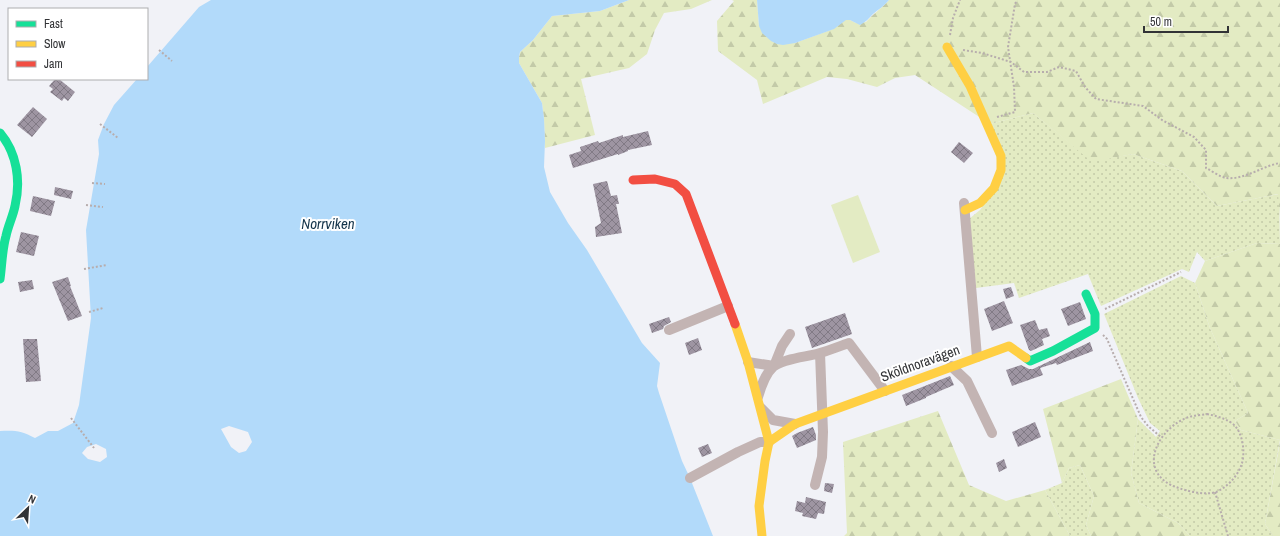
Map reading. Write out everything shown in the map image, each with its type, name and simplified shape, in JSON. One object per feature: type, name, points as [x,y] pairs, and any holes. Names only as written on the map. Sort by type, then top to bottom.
[{"type":"street","points":[[947,47],[970,86],[1001,156],[1002,167],[998,180],[990,193],[980,203],[965,207]]},
{"type":"street","points":[[0,133],[8,141],[15,163],[18,182],[16,204],[5,238],[0,279]]},
{"type":"street","points":[[633,180],[654,180],[674,184],[686,194],[728,306],[748,362],[769,442],[759,506],[762,536]]},
{"type":"street","name":"Sköldnoravägen","points":[[769,442],[795,424],[977,357],[965,207]]},
{"type":"street","points":[[977,357],[1009,346],[1030,360],[1053,351],[1095,328],[1095,314],[1086,294]]},
{"type":"street","points":[[669,330],[728,306]]},
{"type":"street","points":[[758,397],[762,384],[774,366],[782,346],[790,334]]},
{"type":"street","points":[[748,362],[774,366],[849,343],[885,391]]},
{"type":"street","points":[[815,485],[822,457],[823,432],[820,353]]},
{"type":"street","points":[[951,366],[968,381],[992,433]]},
{"type":"street","points":[[761,408],[773,420],[795,424]]},
{"type":"street","points":[[690,478],[738,452],[760,442],[769,442]]},
{"type":"path","points":[[960,0],[947,47],[982,53],[1011,62],[1024,72],[1047,72],[1059,67],[1076,71],[1085,88],[1096,100],[1143,106],[1162,120],[1194,137],[1206,150],[1206,168],[1225,178],[1246,175],[1280,163]]},
{"type":"path","points":[[985,120],[1015,112],[1014,87],[1008,46],[1017,0]]},
{"type":"path","points":[[160,50],[172,61]]},
{"type":"path","points":[[100,124],[118,138]]},
{"type":"path","points":[[92,183],[105,184]]},
{"type":"path","points":[[86,205],[103,207]]},
{"type":"path","points":[[84,269],[108,265]]},
{"type":"path","points":[[1095,314],[1181,272]]},
{"type":"path","points":[[89,312],[103,308]]},
{"type":"path","points":[[1095,328],[1108,339],[1141,417],[1148,426],[1161,437]]},
{"type":"path","points":[[1207,414],[1220,417],[1234,424],[1241,437],[1243,451],[1241,466],[1226,486],[1215,492],[1201,493],[1184,491],[1162,479],[1156,470],[1154,462],[1156,449],[1161,437],[1176,423],[1190,416],[1207,414]]},
{"type":"path","points":[[71,418],[94,448]]},
{"type":"path","points":[[1215,492],[1228,536]]},
{"type":"green space","points":[[629,0],[712,0],[691,9],[664,13],[655,30],[647,54],[629,68],[581,79],[595,135],[545,148],[542,103],[519,63],[520,52],[533,40],[552,16],[600,11]]},
{"type":"green space","points":[[732,0],[757,0],[759,26],[795,43],[833,29],[846,19],[856,23],[866,22],[889,0],[1280,0],[1280,218],[1278,194],[1217,206],[1182,171],[1133,154],[1092,162],[1033,113],[990,124],[915,75],[895,78],[877,87],[847,79],[827,77],[763,104],[757,80],[718,51],[717,21],[734,1]]},
{"type":"green space","points":[[1033,113],[1092,161],[1133,154],[1182,171],[1217,206],[1279,194],[1280,244],[1257,243],[1205,261],[1197,252],[1189,272],[1182,269],[1101,306],[1088,274],[1019,298],[1014,283],[976,288],[969,219],[980,210],[1001,182],[990,124]]},
{"type":"green space","points":[[858,195],[880,252],[853,263],[831,205]]},
{"type":"green space","points":[[1257,243],[1280,244],[1280,440],[1241,430],[1235,421],[1248,413],[1210,328],[1195,283],[1205,261]]},
{"type":"green space","points":[[1181,276],[1195,283],[1210,328],[1248,413],[1235,421],[1241,430],[1280,440],[1265,524],[1273,536],[1190,536],[1178,523],[1139,503],[1131,473],[1138,419],[1156,437],[1160,431],[1150,423],[1138,398],[1104,314]]},
{"type":"green space","points":[[1121,379],[1138,419],[1131,473],[1139,503],[1178,523],[1190,536],[1091,536],[1086,525],[1094,496],[1080,465],[1069,468],[1062,483],[1043,409]]},
{"type":"green space","points":[[938,411],[969,485],[1006,501],[1045,490],[1070,536],[844,536],[847,533],[843,442]]},
{"type":"green space","points":[[1280,442],[1280,536],[1273,536],[1265,524]]},
{"type":"green space","points":[[1080,465],[1094,496],[1086,525],[1091,536],[1070,536],[1045,490],[1062,483],[1069,468]]},
{"type":"water","name":"Norrviken","points":[[211,0],[629,0],[600,11],[552,16],[533,40],[520,52],[519,63],[542,103],[545,141],[544,167],[550,192],[568,223],[587,250],[642,343],[660,363],[657,386],[659,393],[682,461],[713,536],[0,536],[0,431],[18,432],[35,438],[48,431],[58,431],[73,423],[79,405],[91,318],[86,230],[99,154],[98,140],[114,105],[136,80],[148,80],[148,66],[199,7]],"holes":[[[229,426],[248,432],[252,442],[246,451],[239,453],[231,447],[221,429]],[[96,444],[106,449],[107,457],[100,462],[88,459],[82,453],[87,447]]]},
{"type":"water","points":[[757,0],[889,0],[860,25],[850,20],[846,20],[834,29],[795,43],[783,45],[771,41],[762,33],[759,26]]},
{"type":"building","points":[[54,80],[60,80],[75,92],[68,101],[64,98],[62,101],[50,92],[53,89],[49,86]]},
{"type":"building","points":[[33,107],[47,119],[32,137],[17,125]]},
{"type":"building","points":[[648,131],[652,145],[628,150],[618,155],[573,168],[569,155],[581,151],[580,147],[598,141],[599,143],[623,135],[623,137]]},
{"type":"building","points":[[959,142],[973,153],[964,163],[951,152]]},
{"type":"building","points":[[607,181],[611,196],[617,195],[619,204],[616,204],[622,233],[596,237],[595,227],[601,223],[593,184]]},
{"type":"building","points":[[55,187],[73,191],[71,199],[54,195]]},
{"type":"building","points":[[33,196],[55,201],[51,216],[30,211]]},
{"type":"building","points":[[21,232],[39,236],[34,256],[16,252]]},
{"type":"building","points":[[68,277],[82,316],[68,321],[52,282]]},
{"type":"building","points":[[32,280],[34,289],[20,292],[18,282]]},
{"type":"building","points":[[1011,287],[1014,296],[1006,299],[1003,289]]},
{"type":"building","points":[[1004,301],[1013,323],[992,331],[984,309]]},
{"type":"building","points":[[1080,302],[1086,319],[1068,326],[1061,309]]},
{"type":"building","points":[[845,313],[852,334],[812,348],[805,327]]},
{"type":"building","points":[[669,317],[671,322],[664,326],[663,329],[652,333],[649,324]]},
{"type":"building","points":[[1035,320],[1039,330],[1047,328],[1050,336],[1042,339],[1044,345],[1031,351],[1029,350],[1020,325]]},
{"type":"building","points":[[698,338],[702,350],[689,355],[685,343]]},
{"type":"building","points":[[23,339],[37,339],[41,381],[26,382]]},
{"type":"building","points":[[1090,342],[1093,351],[1057,365],[1056,363],[1040,368],[1043,375],[1012,386],[1006,370],[1021,365],[1029,369],[1033,369]]},
{"type":"building","points":[[950,376],[954,385],[906,406],[902,395]]},
{"type":"building","points":[[1035,422],[1041,437],[1018,447],[1012,432]]},
{"type":"building","points":[[813,427],[816,440],[797,448],[792,436]]},
{"type":"building","points":[[708,444],[712,453],[702,457],[698,448]]},
{"type":"building","points":[[1004,459],[1007,468],[999,472],[996,463]]},
{"type":"building","points":[[825,483],[834,484],[832,493],[824,491]]},
{"type":"building","points":[[806,497],[826,502],[824,514],[818,513],[816,519],[802,516],[803,513],[795,511],[797,501],[805,503]]},
{"type":"traffic: fast","points":[[0,133],[6,141],[14,158],[18,187],[14,210],[5,241],[0,279]]},
{"type":"traffic: fast","points":[[1026,358],[1030,361],[1053,351],[1095,328],[1095,314],[1086,294]]},
{"type":"traffic: slow","points":[[947,47],[970,86],[1001,156],[1001,170],[994,188],[980,203],[965,210]]},
{"type":"traffic: slow","points":[[735,324],[748,362],[769,442],[759,506],[762,536]]},
{"type":"traffic: slow","points":[[769,442],[795,424],[1009,346],[1026,358]]},
{"type":"traffic: jam","points":[[633,180],[655,179],[675,184],[686,194],[735,324]]}]
